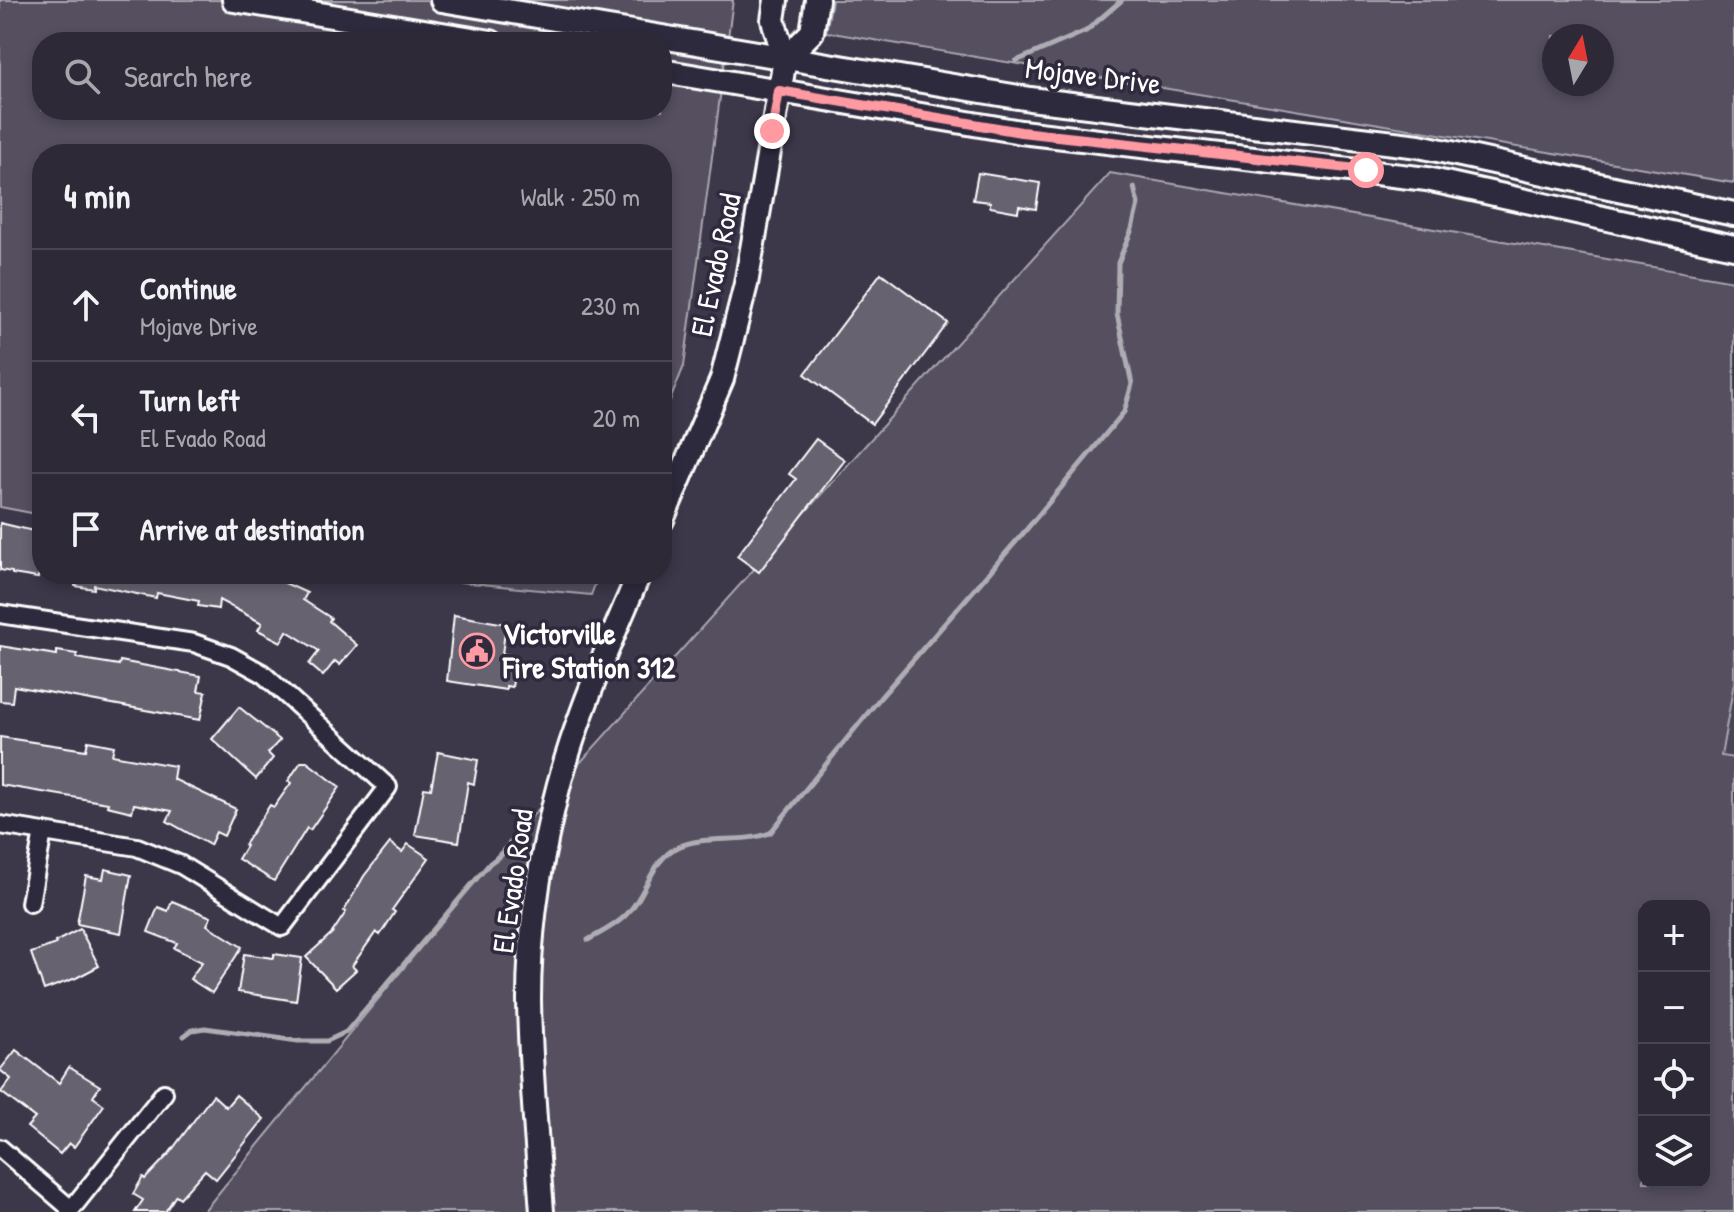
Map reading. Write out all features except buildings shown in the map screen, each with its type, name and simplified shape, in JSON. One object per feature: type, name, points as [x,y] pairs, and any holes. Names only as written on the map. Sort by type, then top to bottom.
[{"type":"main road","points":[[234,0],[429,32]]},
{"type":"main road","points":[[441,32],[445,0]]},
{"type":"main road","name":"Mojave Drive","points":[[445,0],[587,32]]},
{"type":"main road","name":"El Evado Road","points":[[672,496],[722,379],[746,284],[782,76],[773,20],[776,0]]},
{"type":"main road","points":[[782,76],[812,32],[817,0]]},
{"type":"main road","name":"Mojave Drive","points":[[672,51],[1021,132],[1427,179],[1734,247]]},
{"type":"main road","name":"Mojave Drive","points":[[672,71],[782,76],[1030,99],[1442,150],[1734,214]]},
{"type":"main road","name":"El Evado Road","points":[[542,1212],[529,997],[542,862],[552,810],[569,752],[594,681],[635,584]]},
{"type":"street","points":[[0,614],[194,643],[231,656],[262,673],[388,787],[282,927],[181,865],[137,847],[0,825]]},
{"type":"street","points":[[30,903],[43,832]]},
{"type":"street","points":[[0,1148],[70,1210],[164,1093]]},
{"type":"shaded area","points":[[0,0],[733,0],[684,366],[672,395],[672,144],[32,144],[32,513],[0,507]]},
{"type":"shaded area","points":[[832,0],[1734,0],[1734,183],[826,32]]},
{"type":"shaded area","points":[[1110,173],[1734,281],[1734,683],[1721,756],[1734,758],[1734,1212],[203,1212],[490,863]]},
{"type":"shaded area","points":[[480,584],[595,584],[591,595]]},
{"type":"shaded area","points":[[1734,683],[1734,758],[1721,756]]},
{"type":"waterway","points":[[1016,61],[1086,31],[1122,0]]},
{"type":"waterway","points":[[588,940],[625,916],[661,860],[678,847],[701,841],[770,833],[880,698],[1124,412],[1132,384],[1117,314],[1118,263],[1138,204],[1134,187]]},
{"type":"waterway","points":[[184,1036],[192,1030],[205,1028],[298,1041],[327,1041],[346,1032],[490,863],[515,845]]},
{"type":"place","name":"Victorville Fire Station 312","points":[[477,651]]},
{"type":"route","points":[[772,131],[779,91],[1021,132],[1366,170]]}]
